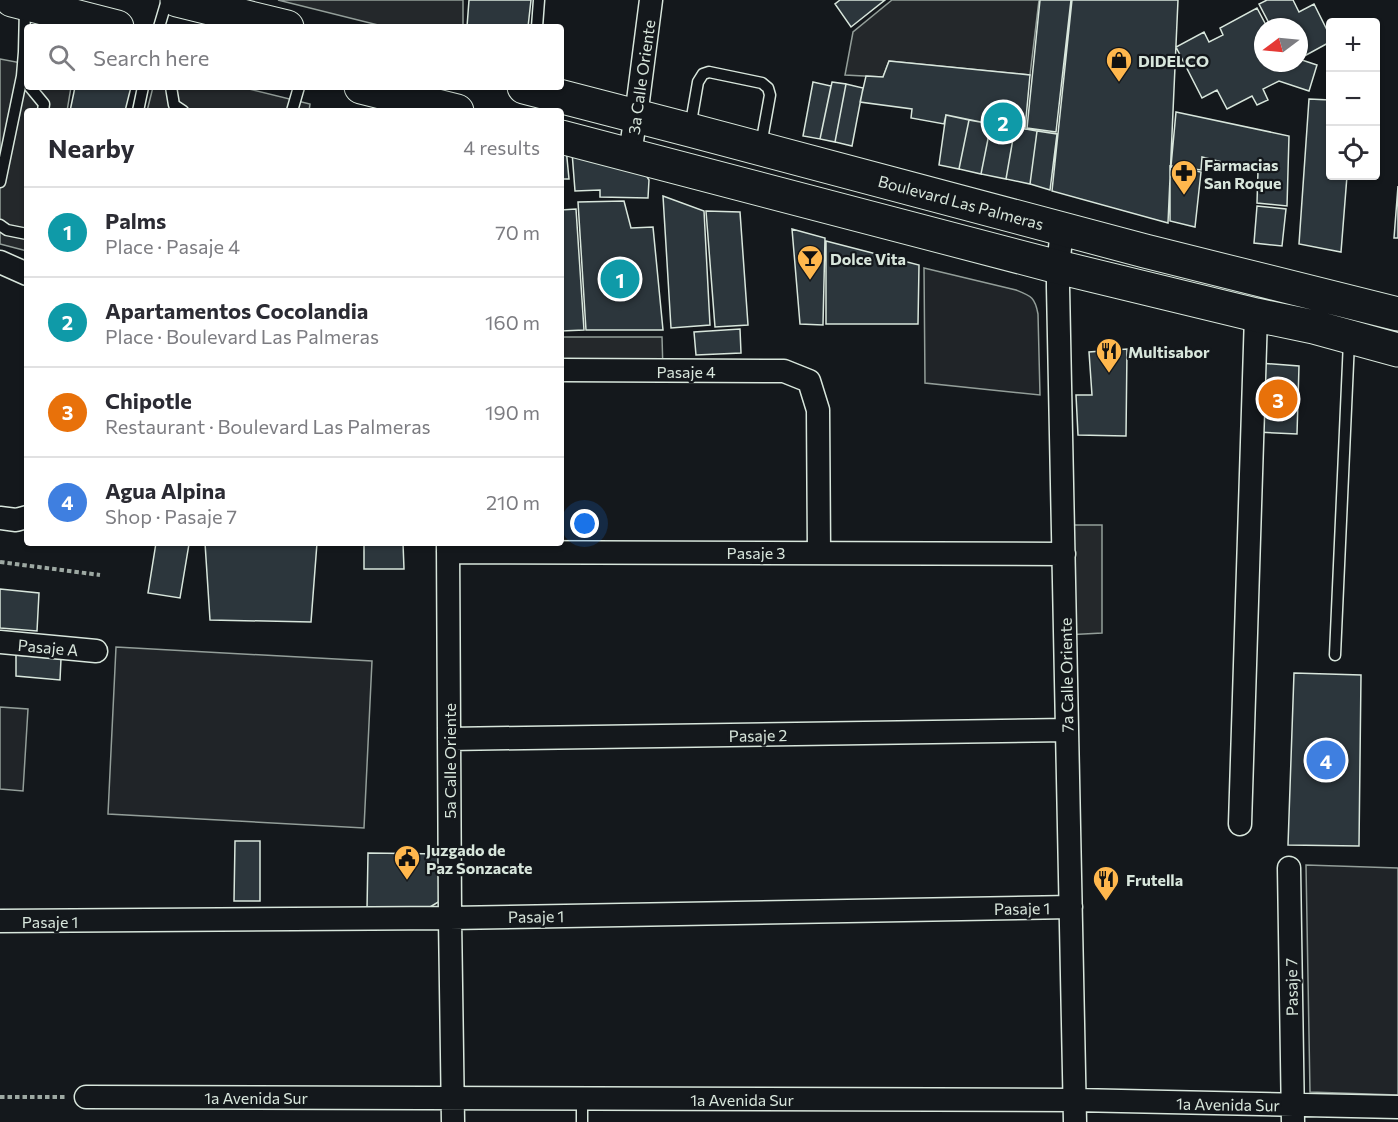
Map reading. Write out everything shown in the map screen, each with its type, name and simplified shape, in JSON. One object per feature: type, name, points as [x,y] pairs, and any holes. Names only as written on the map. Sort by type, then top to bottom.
[{"type":"main road","points":[[177,0],[275,24]]},
{"type":"main road","points":[[19,2],[105,24]]},
{"type":"main road","points":[[373,90],[445,108]]},
{"type":"main road","name":"Boulevard Las Palmeras","points":[[536,90],[1062,229],[1398,314]]},
{"type":"main road","points":[[564,138],[1058,267],[1314,327],[1398,350]]},
{"type":"street","name":"3a Calle Oriente","points":[[630,154],[651,0]]},
{"type":"street","name":"7a Calle Oriente","points":[[1062,229],[1058,267],[1075,1111]]},
{"type":"street","points":[[0,262],[24,273]]},
{"type":"street","points":[[1240,824],[1256,315]]},
{"type":"street","name":"Pasaje 4","points":[[564,370],[784,371],[809,381],[818,410],[819,552]]},
{"type":"street","points":[[0,518],[24,518]]},
{"type":"street","name":"Pasaje 3","points":[[448,548],[1064,554]]},
{"type":"street","name":"5a Calle Oriente","points":[[448,548],[453,1122]]},
{"type":"street","name":"Pasaje A","points":[[0,642],[96,651]]},
{"type":"street","name":"Pasaje 2","points":[[449,739],[1067,730]]},
{"type":"street","name":"Pasaje 7","points":[[1289,868],[1293,1114]]},
{"type":"street","name":"Pasaje 1","points":[[0,921],[450,918],[1071,907]]},
{"type":"street","name":"1a Avenida Sur","points":[[86,1097],[582,1098],[1075,1111],[1293,1114],[1398,1107]]},
{"type":"lane","points":[[160,24],[167,0]]},
{"type":"lane","points":[[537,24],[539,0]]},
{"type":"lane","points":[[19,2],[24,38]]},
{"type":"lane","points":[[690,130],[698,82],[703,74],[709,72],[762,83],[768,88],[770,95],[761,149]]},
{"type":"lane","points":[[0,182],[24,80]]},
{"type":"lane","points":[[32,90],[44,104],[43,108]]},
{"type":"lane","points":[[139,108],[142,90]]},
{"type":"lane","points":[[172,90],[174,105],[178,108]]},
{"type":"lane","points":[[293,108],[298,90]]},
{"type":"lane","points":[[0,225],[7,230],[24,233]]},
{"type":"lane","points":[[1335,655],[1349,337]]},
{"type":"lane","points":[[582,1098],[582,1122]]},
{"type":"path","points":[[0,562],[99,575]]},
{"type":"path","points":[[0,1097],[86,1097]]},
{"type":"shaded area","points":[[278,0],[463,0],[463,24],[374,24]]},
{"type":"shaded area","points":[[892,0],[1039,0],[1030,75],[889,61],[883,77],[845,75],[853,32]]},
{"type":"shaded area","points":[[0,59],[24,63],[24,90],[70,90],[68,108],[24,108],[24,250],[0,244]]},
{"type":"shaded area","points":[[152,90],[253,90],[310,104],[309,108],[148,108]]},
{"type":"shaded area","points":[[924,268],[1016,290],[1032,298],[1038,314],[1040,395],[925,383]]},
{"type":"shaded area","points":[[564,337],[662,337],[663,371],[564,370]]},
{"type":"shaded area","points":[[1063,525],[1102,525],[1102,633],[1065,635]]},
{"type":"shaded area","points":[[116,647],[372,661],[364,828],[108,814]]},
{"type":"shaded area","points":[[0,707],[28,709],[23,791],[0,789]]},
{"type":"shaded area","points":[[1306,865],[1398,868],[1398,1095],[1310,1092]]},
{"type":"building","points":[[469,0],[531,0],[528,24],[467,24]]},
{"type":"building","points":[[840,0],[885,0],[851,27],[835,4]]},
{"type":"building","points":[[1040,0],[1071,0],[1056,132],[1027,128]]},
{"type":"building","name":"DIDELCO","points":[[1072,0],[1178,0],[1168,223],[1052,191]]},
{"type":"building","points":[[1267,0],[1293,0],[1299,12],[1314,4],[1326,28],[1326,44],[1308,54],[1308,18],[1266,18],[1259,4]]},
{"type":"building","points":[[1257,8],[1262,18],[1254,18],[1254,72],[1308,72],[1308,62],[1317,65],[1309,91],[1279,81],[1263,89],[1268,100],[1257,105],[1252,96],[1227,109],[1217,90],[1202,98],[1176,47],[1204,32],[1209,42],[1223,35],[1220,28]]},
{"type":"building","points":[[889,61],[1030,75],[1025,129],[1015,127],[1006,179],[981,174],[991,124],[946,115],[944,124],[911,118],[912,109],[860,102],[866,76],[883,77]]},
{"type":"building","points":[[813,82],[831,86],[820,139],[803,136]]},
{"type":"building","points":[[832,82],[846,84],[835,142],[820,139]]},
{"type":"building","points":[[846,84],[863,88],[852,146],[835,142]]},
{"type":"building","points":[[74,90],[130,90],[126,108],[71,108]]},
{"type":"building","points":[[1309,99],[1326,100],[1326,180],[1347,180],[1341,252],[1299,244]]},
{"type":"building","points":[[1176,112],[1289,136],[1287,206],[1257,203],[1258,171],[1202,157],[1201,170],[1171,166]]},
{"type":"building","points":[[946,115],[969,120],[959,169],[939,165]]},
{"type":"building","points":[[969,120],[991,124],[981,174],[959,169]]},
{"type":"building","points":[[1015,127],[1037,131],[1030,184],[1006,179]]},
{"type":"building","points":[[1037,131],[1057,134],[1050,190],[1030,184]]},
{"type":"building","points":[[564,148],[566,148],[569,179],[564,179]]},
{"type":"building","points":[[572,152],[646,175],[649,180],[648,198],[600,197],[600,190],[575,191]]},
{"type":"building","name":"Farmacias San Roque","points":[[1170,166],[1201,172],[1195,227],[1170,221]]},
{"type":"building","points":[[1398,186],[1398,238],[1394,238]]},
{"type":"building","points":[[663,196],[704,211],[710,325],[671,328]]},
{"type":"building","points":[[624,201],[631,228],[653,227],[663,330],[586,330],[578,202]]},
{"type":"building","points":[[1257,206],[1286,209],[1282,246],[1254,243]]},
{"type":"building","points":[[576,209],[584,330],[564,331],[564,210]]},
{"type":"building","points":[[706,211],[740,212],[748,325],[715,327]]},
{"type":"building","name":"Dolce Vita","points":[[792,229],[825,238],[823,325],[800,324]]},
{"type":"building","points":[[826,241],[919,265],[918,324],[826,324]]},
{"type":"building","points":[[740,329],[741,353],[696,355],[694,332]]},
{"type":"building","name":"Multisabor","points":[[1127,349],[1126,436],[1078,435],[1076,395],[1092,395],[1089,352]]},
{"type":"building","points":[[1260,363],[1299,366],[1297,434],[1256,432]]},
{"type":"building","points":[[156,546],[189,546],[180,598],[148,593]]},
{"type":"building","points":[[205,546],[317,546],[311,622],[210,620]]},
{"type":"building","points":[[364,546],[403,546],[404,569],[364,569]]},
{"type":"building","points":[[0,589],[39,593],[37,631],[0,628]]},
{"type":"building","points":[[16,655],[61,659],[60,680],[16,676]]},
{"type":"building","points":[[1294,673],[1361,675],[1359,846],[1288,845]]},
{"type":"building","points":[[235,841],[260,841],[260,901],[234,901]]},
{"type":"building","points":[[368,853],[442,854],[440,901],[425,910],[367,910]]},
{"type":"place","name":"DIDELCO","points":[[1119,83]]},
{"type":"place","name":"Apartamentos Cocolandia","points":[[1003,122]]},
{"type":"place","name":"Farmacias San Roque","points":[[1184,196]]},
{"type":"place","name":"Palms","points":[[620,279]]},
{"type":"place","name":"Dolce Vita","points":[[810,281]]},
{"type":"place","name":"Multisabor","points":[[1109,374]]},
{"type":"place","name":"Chipotle","points":[[1278,399]]},
{"type":"place","name":"Agua Alpina","points":[[1326,760]]},
{"type":"place","name":"Juzgado de Paz Sonzacate","points":[[407,881]]},
{"type":"place","name":"Frutella","points":[[1106,902]]}]
